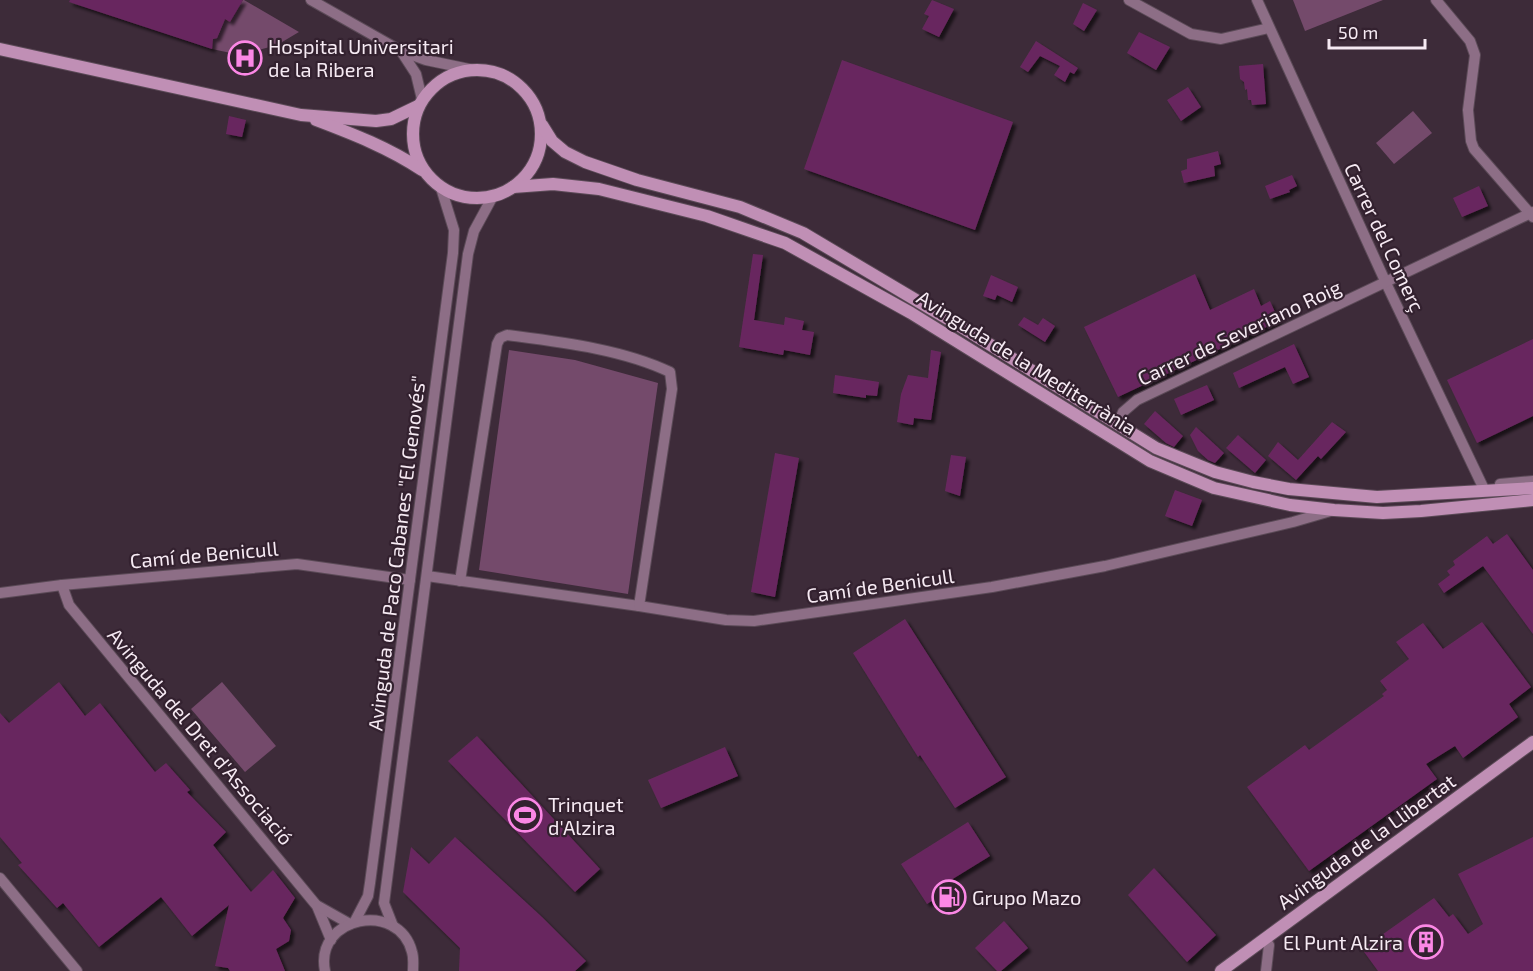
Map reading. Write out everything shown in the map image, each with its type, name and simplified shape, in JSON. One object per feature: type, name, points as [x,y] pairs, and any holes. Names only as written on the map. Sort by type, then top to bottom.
[{"type":"main road","points":[[0,49],[301,115],[364,138],[408,160],[441,188],[458,195],[475,198],[493,196],[513,187],[528,174],[536,161],[542,125],[531,98],[519,85],[504,75],[487,70],[469,69],[442,79],[430,88],[420,103],[412,123],[412,141],[416,158],[425,173]]},
{"type":"main road","points":[[301,115],[376,121],[391,119],[420,103]]},
{"type":"main road","name":"Avinguda de la Mediterrània","points":[[542,125],[552,141],[565,152],[585,162],[637,180],[740,207],[803,233],[968,331],[1156,448],[1186,462],[1252,482],[1346,496],[1377,497],[1449,492]]},
{"type":"main road","name":"Avinguda de la Mediterrània","points":[[513,187],[553,184],[598,189],[707,216],[771,237],[868,287],[1168,470],[1214,488],[1290,505],[1383,513],[1533,500]]},
{"type":"main road","points":[[1449,492],[1533,488]]},
{"type":"main road","name":"Avinguda de la Llibertat","points":[[1221,971],[1533,742]]},
{"type":"main road","name":"Avinguda de la Llibertat","points":[[1234,971],[1533,752]]},
{"type":"street","points":[[311,0],[401,51],[426,60],[469,69]]},
{"type":"street","points":[[1130,0],[1191,34],[1221,39],[1269,28]]},
{"type":"street","name":"Carrer del Comerç","points":[[1257,0],[1386,283],[1483,487]]},
{"type":"street","points":[[1436,0],[1470,41],[1475,55],[1468,97],[1471,141],[1474,149],[1532,215]]},
{"type":"street","points":[[401,51],[416,74],[420,103]]},
{"type":"street","name":"Avinguda de Paco Cabanes \"El Genovés\"","points":[[353,923],[368,896],[370,883],[453,253],[454,230],[441,188]]},
{"type":"street","name":"Avinguda de Paco Cabanes \"El Genovés\"","points":[[393,926],[384,903],[468,254],[474,231],[493,196]]},
{"type":"street","name":"Carrer de Severiano Roig","points":[[1118,424],[1123,412],[1137,400],[1532,215]]},
{"type":"street","points":[[460,581],[497,344],[500,338],[507,335],[586,346],[658,366],[670,372],[672,389],[639,606]]},
{"type":"street","points":[[1449,492],[1533,481]]},
{"type":"street","name":"Camí de Benicull","points":[[427,576],[726,620],[754,621],[992,587],[1105,566],[1293,522],[1334,510]]},
{"type":"street","name":"Camí de Benicull","points":[[0,593],[62,585],[297,564],[410,580]]},
{"type":"street","name":"Avinguda del Dret d'Associació","points":[[62,585],[69,605],[318,906],[331,940]]},
{"type":"street","points":[[0,879],[77,971]]},
{"type":"street","name":"Avinguda del Dret d'Associació","points":[[318,906],[353,923]]},
{"type":"street","points":[[325,971],[326,950],[331,940],[342,928],[371,919],[393,926],[406,938],[412,953],[413,971]]},
{"type":"street","points":[[1266,971],[1269,945]]},
{"type":"shaded area","points":[[243,0],[299,32],[277,45],[240,55],[212,49],[213,39],[225,19],[230,22]]},
{"type":"shaded area","points":[[1293,0],[1383,0],[1305,31]]},
{"type":"shaded area","points":[[1413,111],[1432,133],[1394,164],[1376,143]]},
{"type":"shaded area","points":[[509,350],[575,360],[658,383],[628,594],[479,570]]},
{"type":"shaded area","points":[[222,682],[276,746],[245,772],[191,709]]},
{"type":"building","points":[[70,0],[243,0],[230,22],[225,19],[217,38],[213,39],[212,49],[69,2]]},
{"type":"building","points":[[932,0],[954,9],[939,37],[922,29],[929,16],[924,14]]},
{"type":"building","points":[[1083,3],[1097,10],[1084,31],[1073,24]]},
{"type":"building","points":[[1139,32],[1170,47],[1156,70],[1127,53]]},
{"type":"building","points":[[1036,41],[1078,68],[1074,74],[1070,72],[1065,82],[1054,75],[1060,66],[1040,56],[1028,72],[1020,67]]},
{"type":"building","points":[[842,60],[1013,122],[975,230],[804,169]]},
{"type":"building","points":[[1263,64],[1266,104],[1252,105],[1251,100],[1248,100],[1244,82],[1240,79],[1239,66]]},
{"type":"building","points":[[1188,87],[1201,107],[1181,121],[1167,100]]},
{"type":"building","points":[[229,116],[246,120],[242,137],[226,134]]},
{"type":"building","points":[[1218,151],[1221,164],[1214,166],[1215,176],[1184,183],[1181,171],[1187,169],[1187,159]]},
{"type":"building","points":[[1292,175],[1297,186],[1289,190],[1290,192],[1270,199],[1265,186]]},
{"type":"building","points":[[1479,186],[1488,206],[1462,217],[1453,198]]},
{"type":"building","points":[[753,254],[763,255],[754,320],[784,325],[785,317],[804,321],[802,330],[814,332],[810,355],[784,350],[783,355],[739,347]]},
{"type":"building","points":[[1195,274],[1210,310],[1254,289],[1261,306],[1270,301],[1279,321],[1118,397],[1084,327]]},
{"type":"building","points":[[991,275],[1018,287],[1012,302],[997,295],[995,300],[983,296]]},
{"type":"building","points":[[1024,317],[1038,325],[1043,318],[1055,326],[1045,342],[1018,325]]},
{"type":"building","points":[[1533,339],[1533,416],[1477,443],[1447,380]]},
{"type":"building","points":[[1294,344],[1309,377],[1293,384],[1285,367],[1239,388],[1233,373]]},
{"type":"building","points":[[931,350],[941,352],[931,420],[914,418],[913,425],[897,422],[901,394],[908,375],[928,378]]},
{"type":"building","points":[[835,375],[879,382],[877,396],[866,395],[866,398],[833,393]]},
{"type":"building","points":[[1207,385],[1214,400],[1181,415],[1174,399]]},
{"type":"building","points":[[1155,411],[1183,436],[1174,447],[1144,424]]},
{"type":"building","points":[[1332,422],[1346,432],[1321,459],[1318,456],[1296,480],[1268,456],[1278,442],[1298,460]]},
{"type":"building","points":[[1196,427],[1224,453],[1215,463],[1198,451],[1190,435]]},
{"type":"building","points":[[1238,435],[1266,460],[1255,473],[1226,448]]},
{"type":"building","points":[[775,453],[799,458],[775,597],[751,592]]},
{"type":"building","points":[[951,455],[966,457],[960,496],[945,491]]},
{"type":"building","points":[[1175,490],[1202,500],[1192,526],[1165,516]]},
{"type":"building","points":[[1507,534],[1533,570],[1533,634],[1483,566],[1444,593],[1438,584],[1450,575],[1447,571],[1455,565],[1453,561],[1487,536],[1493,544]]},
{"type":"building","points":[[905,619],[1006,777],[955,808],[920,755],[918,757],[853,653]]},
{"type":"building","points":[[1482,622],[1531,687],[1509,704],[1518,717],[1463,758],[1455,746],[1426,764],[1437,779],[1309,871],[1247,787],[1305,745],[1309,750],[1384,696],[1382,694],[1387,690],[1380,681],[1409,659],[1396,642],[1423,623],[1443,649]]},
{"type":"building","points":[[59,682],[85,716],[100,703],[155,772],[166,763],[190,790],[187,792],[226,832],[213,845],[251,892],[273,870],[295,898],[283,918],[291,930],[289,941],[276,949],[285,971],[230,971],[228,968],[215,966],[229,905],[192,936],[161,897],[99,947],[63,903],[57,908],[18,865],[22,863],[0,837],[0,713],[9,723]]},
{"type":"building","name":"Trinquet d'Alzira","points":[[477,736],[600,869],[575,892],[448,761]]},
{"type":"building","points":[[725,747],[738,776],[661,808],[648,780]]},
{"type":"building","points":[[968,822],[990,856],[951,880],[955,886],[927,904],[901,864]]},
{"type":"building","points":[[455,837],[586,961],[575,971],[459,971],[460,948],[403,892],[411,847],[429,864]]},
{"type":"building","points":[[1533,837],[1533,971],[1378,971],[1362,949],[1434,898],[1449,917],[1453,914],[1468,934],[1483,924],[1458,874]]},
{"type":"building","points":[[1154,868],[1216,935],[1187,962],[1128,895]]},
{"type":"building","points":[[1004,921],[1028,948],[1001,971],[997,971],[975,948]]},
{"type":"place","name":"Hospital Universitari de la Ribera","points":[[245,58]]},
{"type":"place","name":"Trinquet d'Alzira","points":[[525,815]]},
{"type":"place","name":"Grupo Mazo","points":[[949,897]]},
{"type":"place","name":"El Punt Alzira","points":[[1426,942]]}]
